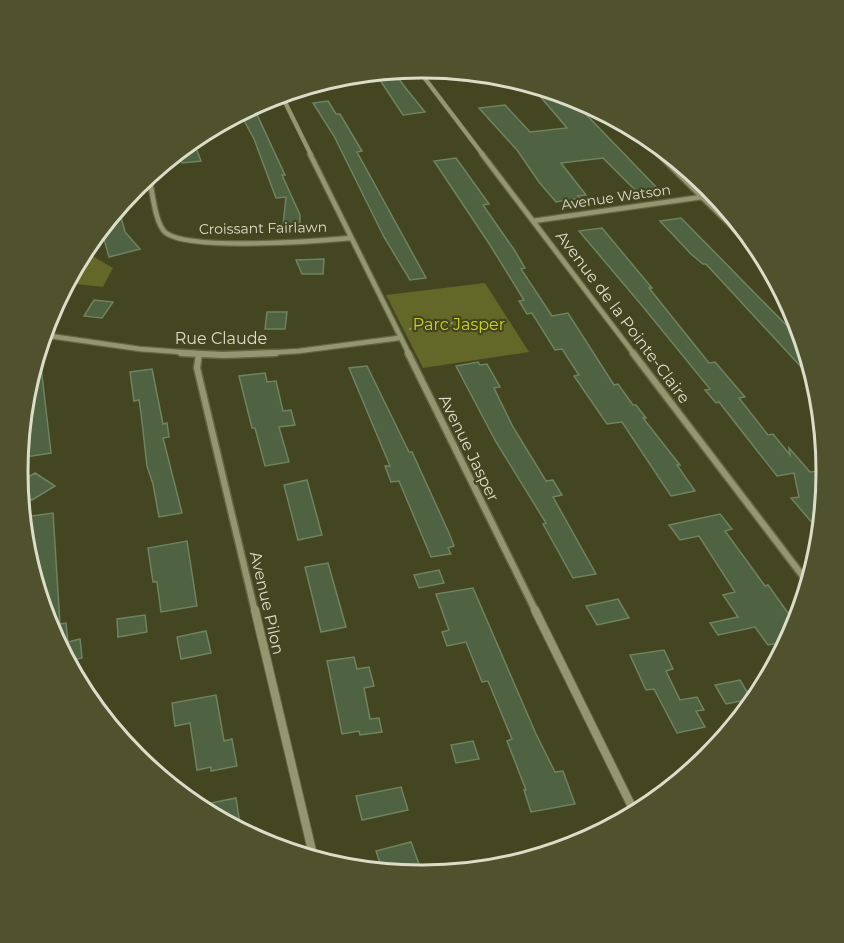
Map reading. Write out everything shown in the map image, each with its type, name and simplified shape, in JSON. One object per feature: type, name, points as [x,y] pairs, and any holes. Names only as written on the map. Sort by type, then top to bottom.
[{"type":"street","name":"Avenue de la Pointe-Claire","points":[[425,78],[802,575]]},
{"type":"street","name":"Avenue Jasper","points":[[285,103],[631,805]]},
{"type":"street","points":[[678,173],[720,214]]},
{"type":"street","name":"Croissant Fairlawn","points":[[152,186],[162,228],[175,238],[228,242],[351,238]]},
{"type":"street","name":"Avenue Watson","points":[[533,220],[702,197]]},
{"type":"street","name":"Rue Claude","points":[[52,336],[199,354],[274,352],[399,338]]},
{"type":"street","name":"Avenue Pilon","points":[[199,354],[197,368],[312,849]]},
{"type":"path","points":[[404,330],[466,321]]},
{"type":"green space","points":[[93,256],[113,268],[103,287],[76,284]]},
{"type":"green space","name":"Parc Jasper","points":[[485,283],[529,352],[423,368],[386,295]]},
{"type":"building","points":[[399,79],[425,112],[403,115],[380,80]]},
{"type":"building","points":[[540,96],[586,114],[657,188],[636,191],[603,158],[561,163],[586,195],[556,202],[517,150],[479,108],[505,105],[530,132],[567,128]]},
{"type":"building","points":[[328,101],[336,114],[340,114],[362,151],[357,152],[426,278],[410,280],[384,237],[334,136],[313,103]]},
{"type":"building","points":[[257,115],[285,175],[282,175],[300,215],[300,224],[283,225],[286,197],[276,198],[254,139],[244,121]]},
{"type":"building","points":[[196,149],[201,161],[182,163],[181,160]]},
{"type":"building","points":[[456,158],[489,204],[483,205],[515,251],[525,268],[521,269],[552,316],[568,313],[614,385],[618,384],[646,418],[643,418],[680,465],[677,465],[695,491],[671,496],[622,422],[607,424],[574,376],[579,375],[562,349],[555,350],[532,313],[527,314],[519,301],[524,300],[434,161]]},
{"type":"building","points":[[121,218],[125,232],[140,249],[109,257],[104,240]]},
{"type":"building","points":[[681,218],[788,327],[801,367],[706,264],[691,254],[660,221]]},
{"type":"building","points":[[602,228],[652,288],[649,288],[709,363],[715,362],[745,397],[739,398],[768,435],[773,434],[790,455],[789,448],[810,472],[816,471],[812,523],[791,498],[799,497],[794,473],[777,476],[719,402],[716,403],[705,390],[710,389],[579,231]]},
{"type":"building","points":[[324,259],[323,274],[302,274],[296,260]]},
{"type":"building","points":[[94,300],[113,302],[102,318],[84,316]]},
{"type":"building","points":[[267,312],[287,312],[285,329],[265,329]]},
{"type":"building","points":[[478,362],[480,365],[487,364],[500,387],[494,388],[513,427],[546,481],[553,480],[562,495],[553,497],[596,574],[573,578],[543,524],[546,523],[496,442],[456,366]]},
{"type":"building","points":[[367,366],[409,452],[412,452],[449,533],[454,546],[448,548],[451,554],[431,557],[399,481],[391,482],[385,466],[390,466],[349,368]]},
{"type":"building","points":[[152,369],[163,424],[167,423],[169,437],[163,438],[182,513],[159,517],[147,466],[139,400],[134,401],[130,372]]},
{"type":"building","points":[[42,372],[51,453],[29,457],[32,420]]},
{"type":"building","points":[[265,373],[267,382],[276,381],[283,411],[291,410],[295,425],[279,427],[289,462],[265,466],[255,428],[252,428],[239,376]]},
{"type":"building","points":[[35,473],[55,486],[32,500],[29,498],[28,477]]},
{"type":"building","points":[[307,480],[322,535],[298,540],[284,485]]},
{"type":"building","points":[[53,513],[60,624],[66,623],[68,642],[80,639],[82,658],[76,659],[58,622],[49,598],[36,548],[31,516]]},
{"type":"building","points":[[720,514],[732,529],[725,531],[765,586],[768,585],[789,613],[776,644],[768,645],[755,627],[718,635],[710,623],[738,617],[723,595],[735,592],[699,536],[680,540],[669,525]]},
{"type":"building","points":[[187,541],[197,606],[161,612],[157,582],[153,582],[148,548]]},
{"type":"building","points":[[328,563],[346,627],[321,632],[305,567]]},
{"type":"building","points":[[439,570],[444,583],[419,588],[414,575]]},
{"type":"building","points":[[473,588],[536,734],[555,772],[563,771],[575,804],[531,812],[524,790],[526,790],[507,741],[512,739],[488,681],[482,682],[466,642],[447,646],[442,632],[449,630],[436,594]]},
{"type":"building","points":[[618,599],[629,618],[597,625],[586,606]]},
{"type":"building","points":[[145,615],[147,632],[118,637],[117,619]]},
{"type":"building","points":[[206,631],[211,653],[181,659],[177,637]]},
{"type":"building","points":[[664,650],[673,669],[666,671],[680,700],[697,697],[704,710],[696,711],[705,727],[677,733],[654,689],[646,690],[630,655]]},
{"type":"building","points":[[354,657],[357,669],[369,667],[374,686],[364,688],[370,719],[379,718],[382,732],[360,735],[359,731],[342,734],[327,661]]},
{"type":"building","points":[[740,680],[747,692],[741,701],[726,704],[715,685]]},
{"type":"building","points":[[216,695],[224,741],[232,739],[237,766],[211,771],[211,767],[197,770],[190,723],[175,726],[172,703]]},
{"type":"building","points":[[473,741],[479,759],[456,763],[451,745]]},
{"type":"building","points":[[401,787],[408,810],[362,820],[356,796]]},
{"type":"building","points":[[236,798],[239,819],[225,812],[210,803]]},
{"type":"building","points":[[411,842],[419,865],[380,863],[376,851]]}]
